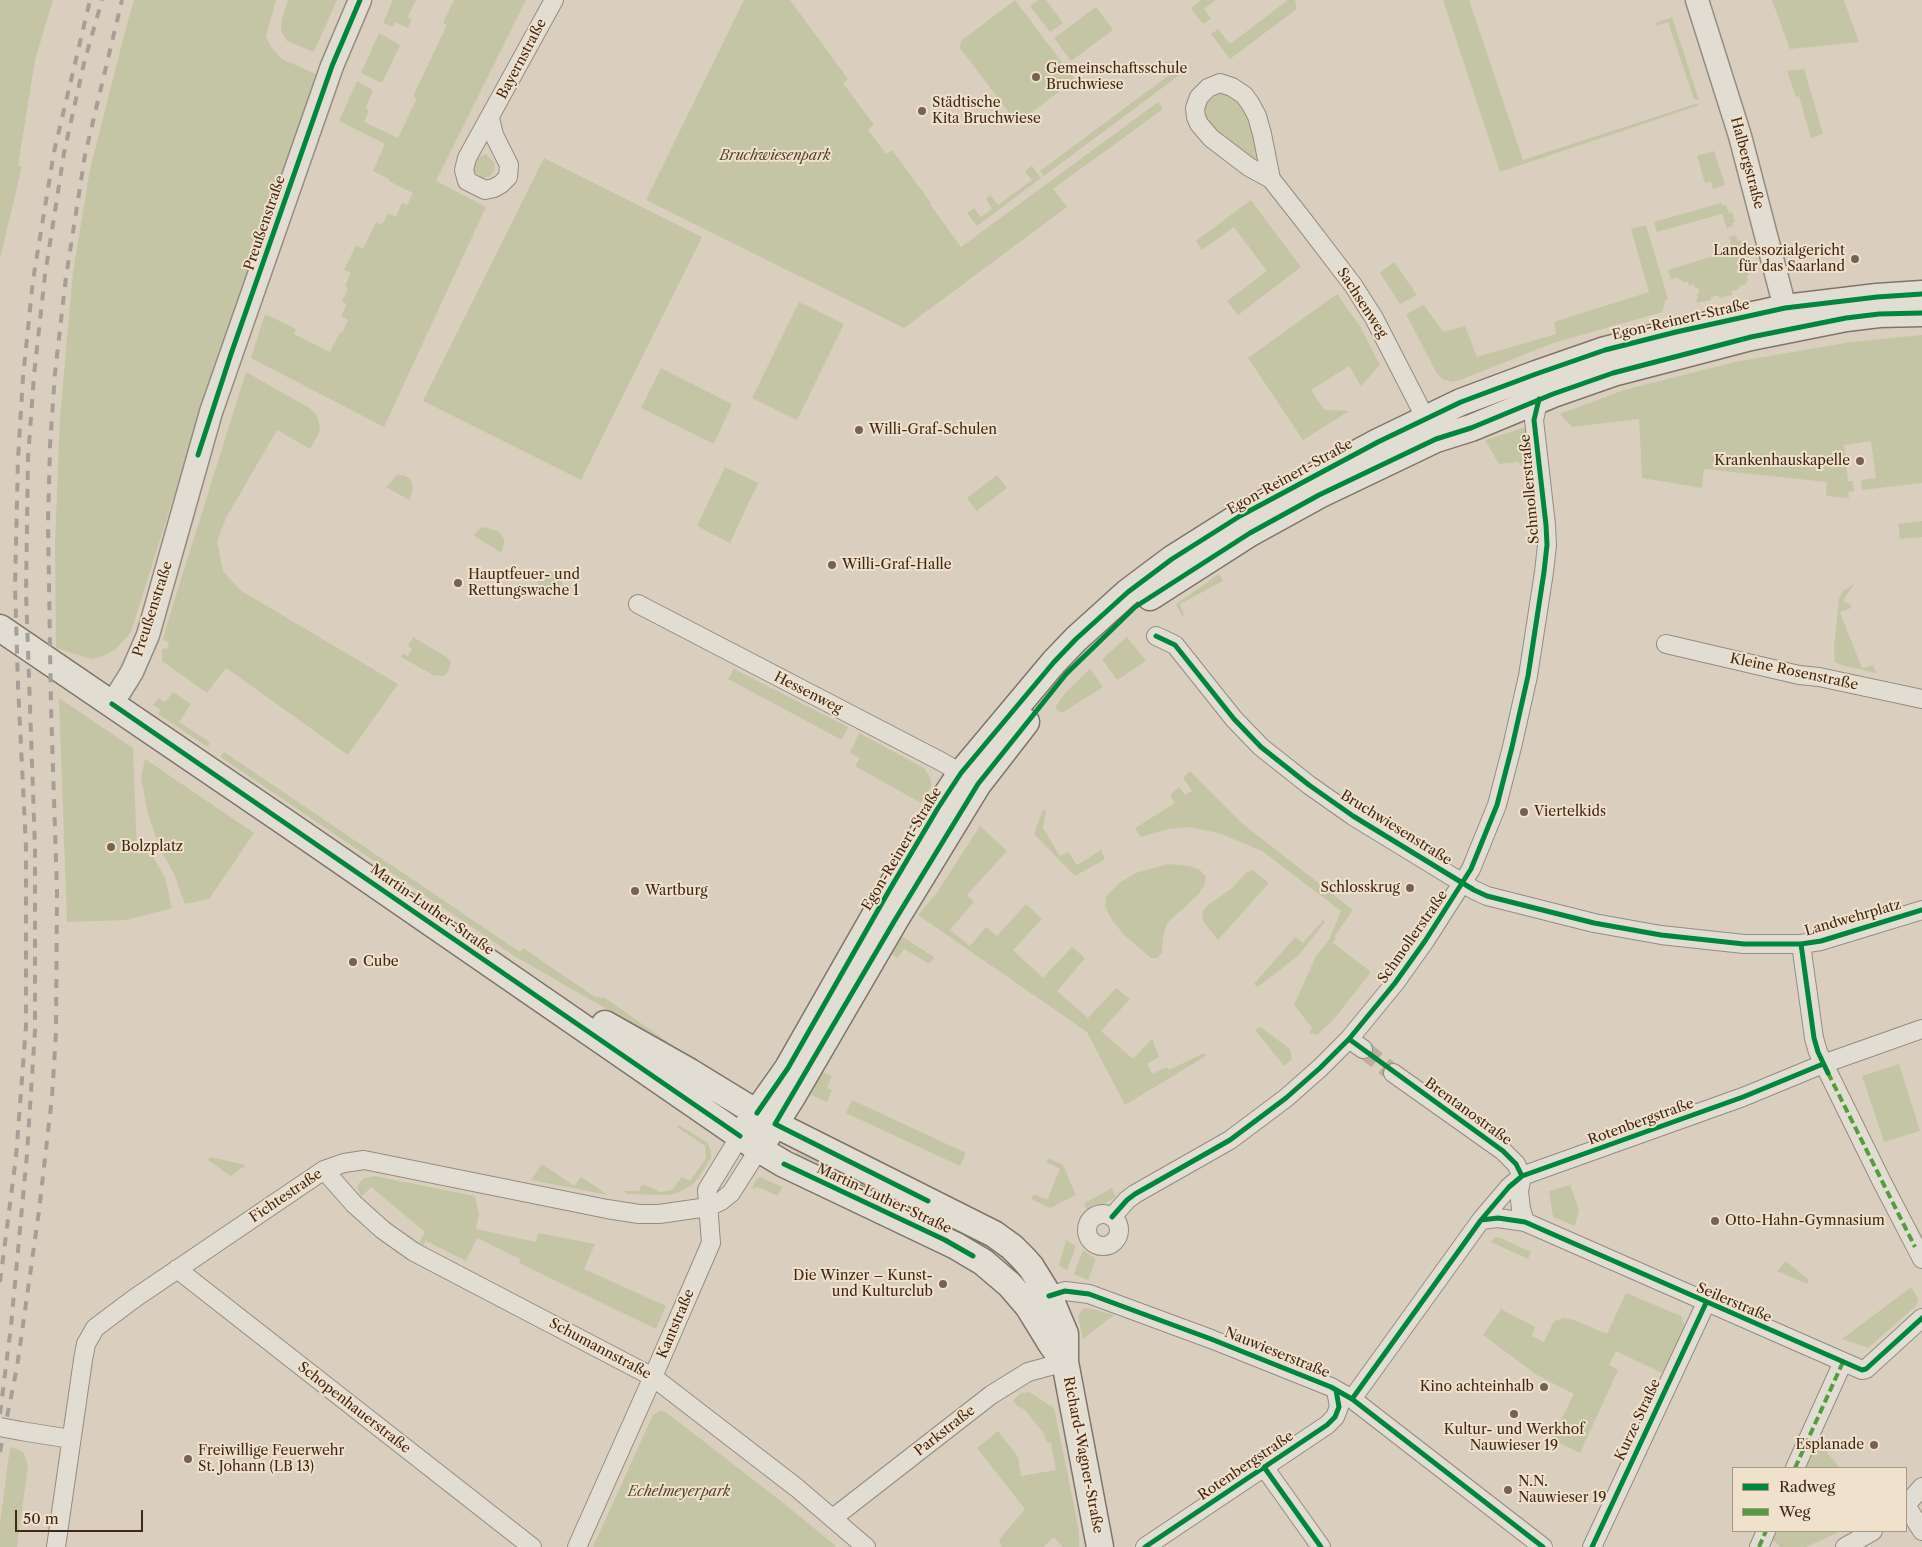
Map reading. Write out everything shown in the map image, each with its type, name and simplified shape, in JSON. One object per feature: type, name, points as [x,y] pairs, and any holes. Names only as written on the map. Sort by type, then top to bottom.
[{"type":"main road","name":"Egon-Reinert-Straße","points":[[766,1119],[788,1068],[918,841],[969,778],[1054,662],[1076,639],[1128,592],[1172,559],[1240,516],[1431,428],[1471,428],[1539,399],[1612,372],[1788,319],[1877,297],[1922,294]]},
{"type":"main road","name":"Egon-Reinert-Straße","points":[[766,1119],[895,920],[969,778],[1003,752],[1066,674],[1135,607],[1250,533],[1328,491],[1431,428],[1475,396],[1605,350],[1676,332],[1788,319],[1846,318],[1879,314],[1922,313]]},
{"type":"main road","name":"Martin-Luther-Straße","points":[[0,628],[749,1143],[784,1164],[950,1243],[983,1262],[1010,1285],[1028,1306],[1065,1362]]},
{"type":"main road","name":"Martin-Luther-Straße","points":[[572,1020],[604,1023],[690,1072],[766,1119],[994,1234],[1012,1246],[1027,1262],[1049,1296],[1065,1334],[1065,1362]]},
{"type":"main road","points":[[749,1143],[766,1119]]},
{"type":"main road","name":"Richard-Wagner-Straße","points":[[1065,1362],[1100,1547]]},
{"type":"street","name":"Preußenstraße","points":[[112,704],[132,672],[148,635],[211,412],[332,66],[360,0]]},
{"type":"street","name":"Bayernstraße","points":[[490,118],[554,0]]},
{"type":"street","name":"Halbergstraße","points":[[1697,0],[1730,102],[1788,319]]},
{"type":"street","name":"Sachsenweg","points":[[1271,179],[1262,134],[1257,116],[1250,103],[1244,95],[1232,87],[1220,83],[1208,88],[1199,97],[1195,108],[1199,124],[1211,138],[1249,166],[1271,179],[1320,241],[1367,306],[1382,331],[1431,428]]},
{"type":"street","name":"Schmollerstraße","points":[[1112,1217],[1135,1194],[1230,1140],[1269,1112],[1320,1068],[1356,1044],[1375,1008],[1410,962],[1470,869],[1497,805],[1528,676],[1546,558],[1546,525],[1534,420],[1539,399]]},
{"type":"street","name":"Hessenweg","points":[[638,604],[969,778]]},
{"type":"street","name":"Bruchwiesenstraße","points":[[1156,636],[1174,645],[1234,719],[1261,747],[1309,785],[1353,816],[1487,896],[1594,923],[1644,932],[1744,944],[1801,944]]},
{"type":"street","name":"Kleine Rosenstraße","points":[[1666,644],[1799,675],[1819,677],[1922,699]]},
{"type":"street","name":"Landwehrplatz","points":[[1922,910],[1821,941],[1801,944],[1814,1038],[1824,1064],[1880,1180],[1922,1259]]},
{"type":"street","points":[[1824,1064],[1922,1029]]},
{"type":"street","name":"Rotenbergstraße","points":[[1352,1399],[1482,1220],[1509,1187],[1522,1176],[1743,1097],[1824,1064]]},
{"type":"street","name":"Brentanostraße","points":[[1394,1073],[1507,1154],[1516,1164],[1522,1176]]},
{"type":"street","points":[[708,1207],[707,1190],[749,1143]]},
{"type":"street","name":"Fichtestraße","points":[[56,1547],[83,1360],[86,1344],[95,1328],[177,1269],[324,1170],[344,1163],[364,1160],[630,1212],[680,1212],[708,1207]]},
{"type":"street","name":"Schumannstraße","points":[[324,1170],[354,1204],[383,1230],[414,1252],[653,1377],[833,1518],[866,1547]]},
{"type":"street","points":[[1482,1220],[1498,1218],[1525,1222],[1519,1191],[1522,1176]]},
{"type":"street","name":"Kantstraße","points":[[576,1547],[653,1377],[711,1242],[708,1207]]},
{"type":"street","name":"Seilerstraße","points":[[1525,1222],[1862,1370],[1866,1369],[1922,1318]]},
{"type":"street","name":"Schopenhauerstraße","points":[[177,1269],[532,1547]]},
{"type":"street","name":"Nauwieserstraße","points":[[1049,1296],[1065,1291],[1088,1294],[1108,1300],[1211,1339],[1336,1390],[1352,1399],[1537,1545]]},
{"type":"street","name":"Kurze Straße","points":[[1592,1547],[1706,1303]]},
{"type":"street","name":"Parkstraße","points":[[833,1518],[991,1395],[1028,1372],[1065,1362]]},
{"type":"street","points":[[1795,1467],[1842,1362]]},
{"type":"street","name":"Rotenbergstraße","points":[[1145,1547],[1327,1425],[1335,1417],[1339,1407],[1336,1390]]},
{"type":"street","points":[[0,1427],[71,1439]]},
{"type":"street","points":[[1264,1467],[1321,1547]]},
{"type":"street","points":[[1907,1504],[1922,1487]]},
{"type":"street","points":[[1907,1507],[1922,1531]]},
{"type":"street","points":[[1759,1547],[1766,1532]]},
{"type":"street","points":[[1845,1547],[1871,1532]]},
{"type":"green space","points":[[0,0],[53,0],[35,60],[18,166],[22,166],[0,259]]},
{"type":"green space","points":[[134,0],[276,0],[266,36],[271,47],[282,59],[318,75],[200,413],[131,632],[116,649],[103,656],[91,659],[56,648],[55,542],[60,417],[73,272],[90,169]]},
{"type":"green space","points":[[288,0],[337,0],[314,52],[287,41],[281,31],[282,19]]},
{"type":"green space","points":[[393,0],[416,0],[408,17],[412,19],[408,28],[395,22],[393,27],[383,23]]},
{"type":"green space","points":[[454,0],[526,0],[436,181],[486,207],[384,427],[251,358],[265,314],[296,329],[294,334],[330,352],[340,332],[342,333],[348,320],[341,316],[347,304],[342,302],[348,288],[345,286],[351,273],[344,270],[356,245],[363,249],[376,222],[382,225],[388,213],[396,217],[402,203],[407,205],[413,193],[373,171],[385,144],[339,121],[357,81],[373,90],[366,108],[369,110],[364,122],[398,138],[417,98],[413,96],[447,25],[443,23]]},
{"type":"green space","name":"Bruchwiesenpark","points":[[744,0],[790,0],[848,79],[843,83],[874,125],[868,130],[886,154],[892,150],[961,247],[1158,102],[1163,109],[1053,189],[1067,207],[904,328],[646,200]]},
{"type":"green space","points":[[1015,0],[1075,80],[1017,123],[960,48],[961,41]]},
{"type":"green space","points":[[1038,0],[1046,0],[1063,23],[1050,32],[1030,6]]},
{"type":"green space","points":[[1201,0],[1216,0],[1204,9],[1211,19],[1203,24],[1191,8]]},
{"type":"green space","points":[[1288,0],[1295,0],[1297,9],[1230,59],[1211,34],[1218,29],[1230,44]]},
{"type":"green space","points":[[1443,0],[1469,0],[1523,160],[1695,104],[1700,105],[1500,172]]},
{"type":"green space","points":[[1772,0],[1844,0],[1859,42],[1790,49]]},
{"type":"green space","points":[[1096,7],[1113,30],[1071,61],[1054,38]]},
{"type":"green space","points":[[1672,17],[1699,100],[1694,99],[1668,22],[1656,26],[1655,23]]},
{"type":"green space","points":[[379,33],[400,45],[382,83],[361,73]]},
{"type":"green space","points":[[1165,62],[1173,62],[1185,71],[1044,176],[1040,171],[1172,73]]},
{"type":"green space","points":[[1804,69],[1823,134],[1811,138],[1799,96],[1796,97],[1787,71]]},
{"type":"green space","points":[[1222,92],[1235,96],[1244,106],[1252,125],[1260,162],[1255,163],[1216,133],[1208,123],[1204,109],[1207,102]]},
{"type":"green space","points":[[1714,151],[1725,185],[1713,189],[1711,182],[1705,183],[1697,156]]},
{"type":"green space","points":[[486,154],[495,163],[494,171],[489,177],[483,178],[473,171],[474,164],[478,158]]},
{"type":"green space","points":[[544,158],[702,237],[581,480],[423,401]]},
{"type":"green space","points":[[1032,166],[1041,178],[977,226],[967,213],[974,208],[981,217],[992,209],[986,199],[990,195],[998,205],[1032,180],[1025,171]]},
{"type":"green space","points":[[1251,200],[1301,267],[1238,315],[1227,301],[1267,271],[1234,227],[1202,250],[1196,241]]},
{"type":"green space","points":[[1721,203],[1726,205],[1729,213],[1732,212],[1735,222],[1732,223],[1733,226],[1727,228],[1722,214],[1657,232],[1654,222]]},
{"type":"green space","points":[[1646,225],[1668,299],[1665,300],[1663,312],[1556,342],[1453,382],[1442,379],[1436,372],[1406,314],[1424,305],[1443,332],[1465,326],[1477,357],[1556,334],[1554,322],[1649,292],[1631,229]]},
{"type":"green space","points":[[1735,235],[1738,241],[1741,240],[1751,271],[1748,272],[1748,281],[1746,284],[1739,286],[1739,289],[1732,291],[1732,295],[1719,298],[1718,295],[1711,297],[1711,300],[1697,303],[1698,287],[1695,288],[1694,284],[1689,286],[1688,281],[1683,283],[1682,279],[1679,280],[1678,277],[1671,279],[1668,270],[1733,250],[1729,237]]},
{"type":"green space","points":[[1394,262],[1417,295],[1400,304],[1380,273]]},
{"type":"green space","points":[[1337,294],[1360,326],[1380,365],[1361,386],[1349,366],[1311,390],[1324,410],[1349,411],[1303,440],[1248,358]]},
{"type":"green space","points":[[799,302],[844,324],[797,420],[752,398]]},
{"type":"green space","points":[[1922,335],[1922,483],[1862,490],[1861,480],[1876,478],[1871,441],[1844,445],[1848,481],[1853,481],[1854,491],[1848,492],[1849,498],[1826,496],[1827,482],[1704,469],[1702,488],[1642,478],[1639,419],[1572,427],[1560,414],[1624,390],[1735,362],[1851,342]]},
{"type":"green space","points":[[661,368],[732,404],[714,444],[641,408]]},
{"type":"green space","points":[[246,372],[311,409],[316,414],[320,426],[319,433],[310,449],[277,430],[226,518],[217,541],[223,571],[240,590],[398,684],[348,755],[226,668],[207,693],[162,661],[162,648],[167,649],[169,642],[163,640],[167,624]]},
{"type":"green space","points":[[1526,427],[1529,471],[1518,462],[1499,464],[1485,440]]},
{"type":"green space","points":[[725,467],[758,483],[730,543],[697,526]]},
{"type":"green space","points":[[397,475],[403,475],[410,479],[413,486],[409,500],[386,487]]},
{"type":"green space","points":[[997,475],[1007,488],[977,511],[967,498]]},
{"type":"green space","points":[[1922,521],[1922,537],[1900,539],[1898,524]]},
{"type":"green space","points":[[485,527],[499,532],[504,539],[501,553],[473,535]]},
{"type":"green space","points":[[550,572],[558,576],[562,584],[558,592],[550,596],[542,592],[538,584],[542,576]]},
{"type":"green space","points":[[1219,574],[1223,581],[1180,604],[1184,615],[1182,616],[1176,604]]},
{"type":"green space","points":[[1854,584],[1843,601],[1852,606],[1851,608],[1840,612],[1862,668],[1873,665],[1876,673],[1835,662],[1834,647],[1839,599],[1842,592]]},
{"type":"green space","points":[[413,637],[448,658],[451,662],[448,672],[444,676],[433,675],[401,657],[403,653],[408,656],[412,649],[408,646]]},
{"type":"green space","points":[[1127,637],[1146,661],[1117,680],[1102,659]]},
{"type":"green space","points":[[734,669],[848,727],[842,740],[728,679]]},
{"type":"green space","points":[[1090,669],[1103,687],[1062,713],[1055,708],[1066,692]]},
{"type":"green space","points":[[173,692],[191,704],[179,722],[208,741],[210,744],[208,746],[158,714],[160,710],[153,705],[158,698],[165,702]]},
{"type":"green space","points":[[59,698],[133,748],[137,852],[151,853],[165,878],[172,908],[127,920],[67,922]]},
{"type":"green space","points":[[859,733],[924,768],[931,779],[931,786],[921,803],[855,766],[860,758],[850,753]]},
{"type":"green space","points":[[224,752],[520,952],[523,948],[595,997],[605,998],[668,1042],[666,1043],[516,957],[222,758],[221,755]]},
{"type":"green space","points":[[145,759],[254,833],[209,899],[185,904],[174,874],[159,847],[148,814],[141,778]]},
{"type":"green space","points":[[1190,771],[1243,824],[1353,910],[1334,937],[1336,938],[1333,943],[1371,972],[1334,1019],[1317,1035],[1309,1033],[1312,1028],[1294,1005],[1316,956],[1329,940],[1341,911],[1262,851],[1219,833],[1188,827],[1168,829],[1141,837],[1135,828],[1175,803],[1170,795],[1179,787],[1185,795],[1192,791],[1183,778]]},
{"type":"green space","points":[[1043,810],[1046,811],[1043,828],[1060,856],[1068,852],[1077,865],[1101,850],[1105,859],[1075,876],[1034,834]]},
{"type":"green space","points":[[980,826],[1007,851],[967,895],[974,902],[950,930],[970,946],[986,927],[997,936],[1026,904],[1042,919],[1013,950],[1043,978],[1072,947],[1085,958],[1057,991],[1088,1018],[1116,988],[1130,999],[1101,1031],[1133,1059],[1152,1039],[1159,1057],[1147,1064],[1152,1074],[1167,1067],[1169,1070],[1204,1053],[1206,1056],[1125,1105],[1087,1032],[918,915],[936,894]]},
{"type":"green space","points":[[1168,864],[1190,866],[1200,870],[1206,877],[1205,884],[1198,895],[1167,923],[1162,953],[1157,958],[1151,958],[1124,935],[1112,920],[1105,906],[1106,896],[1119,883],[1136,873]]},
{"type":"green space","points":[[1252,870],[1269,883],[1218,940],[1205,924],[1202,917],[1203,911],[1208,905],[1231,889],[1246,873]]},
{"type":"green space","points":[[1323,920],[1325,922],[1299,955],[1258,987],[1254,984],[1295,937],[1303,943]]},
{"type":"green space","points":[[901,936],[934,957],[930,964],[904,949],[898,958],[889,953]]},
{"type":"green space","points":[[1260,1027],[1290,1049],[1292,1059],[1284,1066],[1255,1030]]},
{"type":"green space","points":[[1899,1064],[1920,1131],[1884,1142],[1862,1076]]},
{"type":"green space","points":[[820,1071],[832,1076],[827,1088],[832,1090],[827,1102],[810,1093]]},
{"type":"green space","points":[[852,1100],[966,1153],[960,1166],[846,1113]]},
{"type":"green space","points":[[679,1125],[708,1143],[711,1158],[699,1177],[692,1185],[677,1193],[668,1195],[628,1194],[624,1191],[639,1191],[641,1186],[645,1185],[660,1192],[672,1190],[682,1177],[690,1181],[706,1158],[705,1146],[677,1127]]},
{"type":"green space","points":[[796,1152],[903,1202],[923,1208],[1011,1259],[1037,1295],[1001,1258],[793,1157]]},
{"type":"green space","points":[[210,1157],[246,1165],[231,1176],[208,1160]]},
{"type":"green space","points":[[1048,1158],[1063,1165],[1076,1195],[1050,1208],[1031,1199],[1034,1194],[1047,1200],[1060,1169],[1046,1162]]},
{"type":"green space","points":[[542,1164],[574,1186],[581,1177],[608,1195],[531,1180]]},
{"type":"green space","points":[[375,1176],[475,1196],[479,1214],[476,1229],[536,1242],[538,1233],[595,1244],[584,1269],[666,1306],[656,1329],[519,1263],[520,1259],[477,1238],[466,1261],[426,1241],[423,1246],[419,1243],[425,1232],[371,1187],[361,1197],[357,1187],[359,1183],[365,1178]]},
{"type":"green space","points":[[760,1177],[782,1187],[778,1196],[758,1187],[752,1189],[756,1179]]},
{"type":"green space","points":[[1570,1185],[1579,1210],[1575,1226],[1553,1217],[1549,1191]]},
{"type":"green space","points":[[1112,1188],[1116,1197],[1088,1213],[1084,1203]]},
{"type":"green space","points":[[1498,1237],[1531,1252],[1528,1259],[1491,1242],[1494,1238]]},
{"type":"green space","points":[[1066,1240],[1076,1246],[1067,1270],[1059,1266]]},
{"type":"green space","points":[[1083,1250],[1096,1259],[1088,1280],[1074,1274]]},
{"type":"green space","points":[[1786,1261],[1809,1280],[1807,1284],[1777,1271]]},
{"type":"green space","points":[[1911,1287],[1918,1299],[1916,1306],[1868,1348],[1842,1339]]},
{"type":"green space","points":[[1626,1293],[1681,1316],[1685,1326],[1662,1373],[1616,1351],[1609,1365],[1618,1370],[1580,1453],[1551,1439],[1574,1394],[1537,1375],[1483,1335],[1501,1309],[1535,1327],[1532,1336],[1544,1342],[1554,1321],[1564,1318],[1574,1320],[1607,1334]]},
{"type":"green space","points":[[1085,1308],[1114,1315],[1083,1339],[1078,1318],[1080,1312]]},
{"type":"green space","points":[[1029,1392],[1054,1408],[1074,1505],[1079,1533],[1079,1547],[1063,1547],[1054,1537],[1043,1547],[1002,1547],[1000,1544],[999,1540],[1025,1509],[977,1448],[998,1431],[1018,1457],[1021,1476],[1056,1470],[1051,1443],[1047,1443],[1044,1434],[1025,1410],[1017,1406],[1013,1400],[1021,1393]]},
{"type":"green space","name":"Echelmeyerpark","points":[[661,1410],[782,1502],[837,1547],[593,1547],[653,1415]]},
{"type":"green space","points":[[1816,1438],[1839,1467],[1803,1467]]},
{"type":"green space","points":[[10,1447],[24,1453],[28,1466],[17,1547],[0,1547],[0,1524]]},
{"type":"green space","points":[[1774,1532],[1839,1532],[1806,1547],[1781,1547],[1771,1539]]},
{"type":"tunnel","points":[[1363,1049],[1393,1073]]},
{"type":"railway","points":[[0,1282],[16,1157],[26,1026],[26,847],[15,586],[18,459],[23,377],[33,280],[54,152],[90,0]]},
{"type":"railway","points":[[0,1414],[11,1326],[27,1154],[35,1030],[35,849],[26,592],[28,458],[34,375],[45,275],[64,153],[84,63],[102,0]]},
{"type":"railway","points":[[0,1452],[17,1367],[39,1211],[52,1097],[56,1033],[57,891],[48,523],[50,446],[55,373],[66,277],[85,155],[122,0]]},
{"type":"marked path","points":[[1828,1073],[1915,1247]]},
{"type":"marked path","points":[[1795,1467],[1843,1362]]},
{"type":"marked path","points":[[1759,1547],[1766,1532]]},
{"type":"cycle path","points":[[198,455],[231,354],[332,66],[360,0]]},
{"type":"cycle path","points":[[757,1113],[788,1068],[890,889],[961,773],[1054,662],[1076,639],[1128,592],[1172,559],[1240,516],[1378,442],[1461,402],[1536,374],[1605,350],[1785,308],[1877,297],[1922,294]]},
{"type":"cycle path","points":[[928,1201],[775,1124],[895,920],[978,784],[1066,674],[1135,607],[1250,533],[1319,495],[1436,439],[1471,428],[1553,394],[1613,373],[1751,337],[1846,318],[1879,314],[1922,313]]},
{"type":"cycle path","points":[[1112,1217],[1135,1194],[1230,1140],[1286,1098],[1320,1068],[1349,1039],[1395,983],[1425,941],[1471,869],[1497,805],[1512,747],[1528,676],[1544,572],[1547,545],[1546,525],[1534,420],[1539,399]]},
{"type":"cycle path","points":[[1156,636],[1175,645],[1234,719],[1261,747],[1309,785],[1353,816],[1474,890],[1487,896],[1594,923],[1661,935],[1744,944],[1801,944],[1821,941],[1922,910]]},
{"type":"cycle path","points":[[112,704],[740,1136]]},
{"type":"cycle path","points":[[1801,944],[1814,1038],[1828,1073]]},
{"type":"cycle path","points":[[1349,1039],[1503,1151],[1516,1164],[1522,1176]]},
{"type":"cycle path","points":[[1352,1399],[1481,1220],[1509,1187],[1522,1176],[1743,1097],[1823,1064]]},
{"type":"cycle path","points":[[784,1164],[945,1240],[973,1256]]},
{"type":"cycle path","points":[[1481,1220],[1498,1218],[1525,1222],[1862,1370],[1866,1369],[1922,1318]]},
{"type":"cycle path","points":[[1049,1296],[1065,1291],[1089,1294],[1211,1339],[1331,1387],[1352,1399],[1543,1547]]},
{"type":"cycle path","points":[[1592,1547],[1706,1303]]},
{"type":"cycle path","points":[[1145,1547],[1327,1425],[1335,1417],[1339,1407],[1336,1390]]},
{"type":"cycle path","points":[[1264,1467],[1321,1547]]},
{"type":"place","name":"Gemeinschaftsschule Bruchwiese","points":[[1036,77]]},
{"type":"place","name":"Städtische Kita Bruchwiese","points":[[922,111]]},
{"type":"place","name":"Landessozialgericht für das Saarland","points":[[1855,259]]},
{"type":"place","name":"Willi-Graf-Schulen","points":[[859,430]]},
{"type":"place","name":"Krankenhauskapelle","points":[[1860,461]]},
{"type":"place","name":"Willi-Graf-Halle","points":[[832,565]]},
{"type":"place","name":"Hauptfeuer- und Rettungswache 1","points":[[458,583]]},
{"type":"place","name":"Viertelkids","points":[[1524,812]]},
{"type":"place","name":"Bolzplatz","points":[[111,847]]},
{"type":"place","name":"Schlosskrug","points":[[1410,888]]},
{"type":"place","name":"Wartburg","points":[[635,891]]},
{"type":"place","name":"Cube","points":[[353,962]]},
{"type":"place","name":"Otto-Hahn-Gymnasium","points":[[1715,1221]]},
{"type":"place","name":"Die Winzer – Kunst- und Kulturclub","points":[[943,1284]]},
{"type":"place","name":"Kino achteinhalb","points":[[1544,1387]]},
{"type":"place","name":"Kultur- und Werkhof Nauwieser 19","points":[[1514,1414]]},
{"type":"place","name":"Esplanade","points":[[1874,1445]]},
{"type":"place","name":"Freiwillige Feuerwehr St. Johann (LB 13)","points":[[188,1459]]},
{"type":"place","name":"N.N. Nauwieser 19","points":[[1508,1490]]}]
